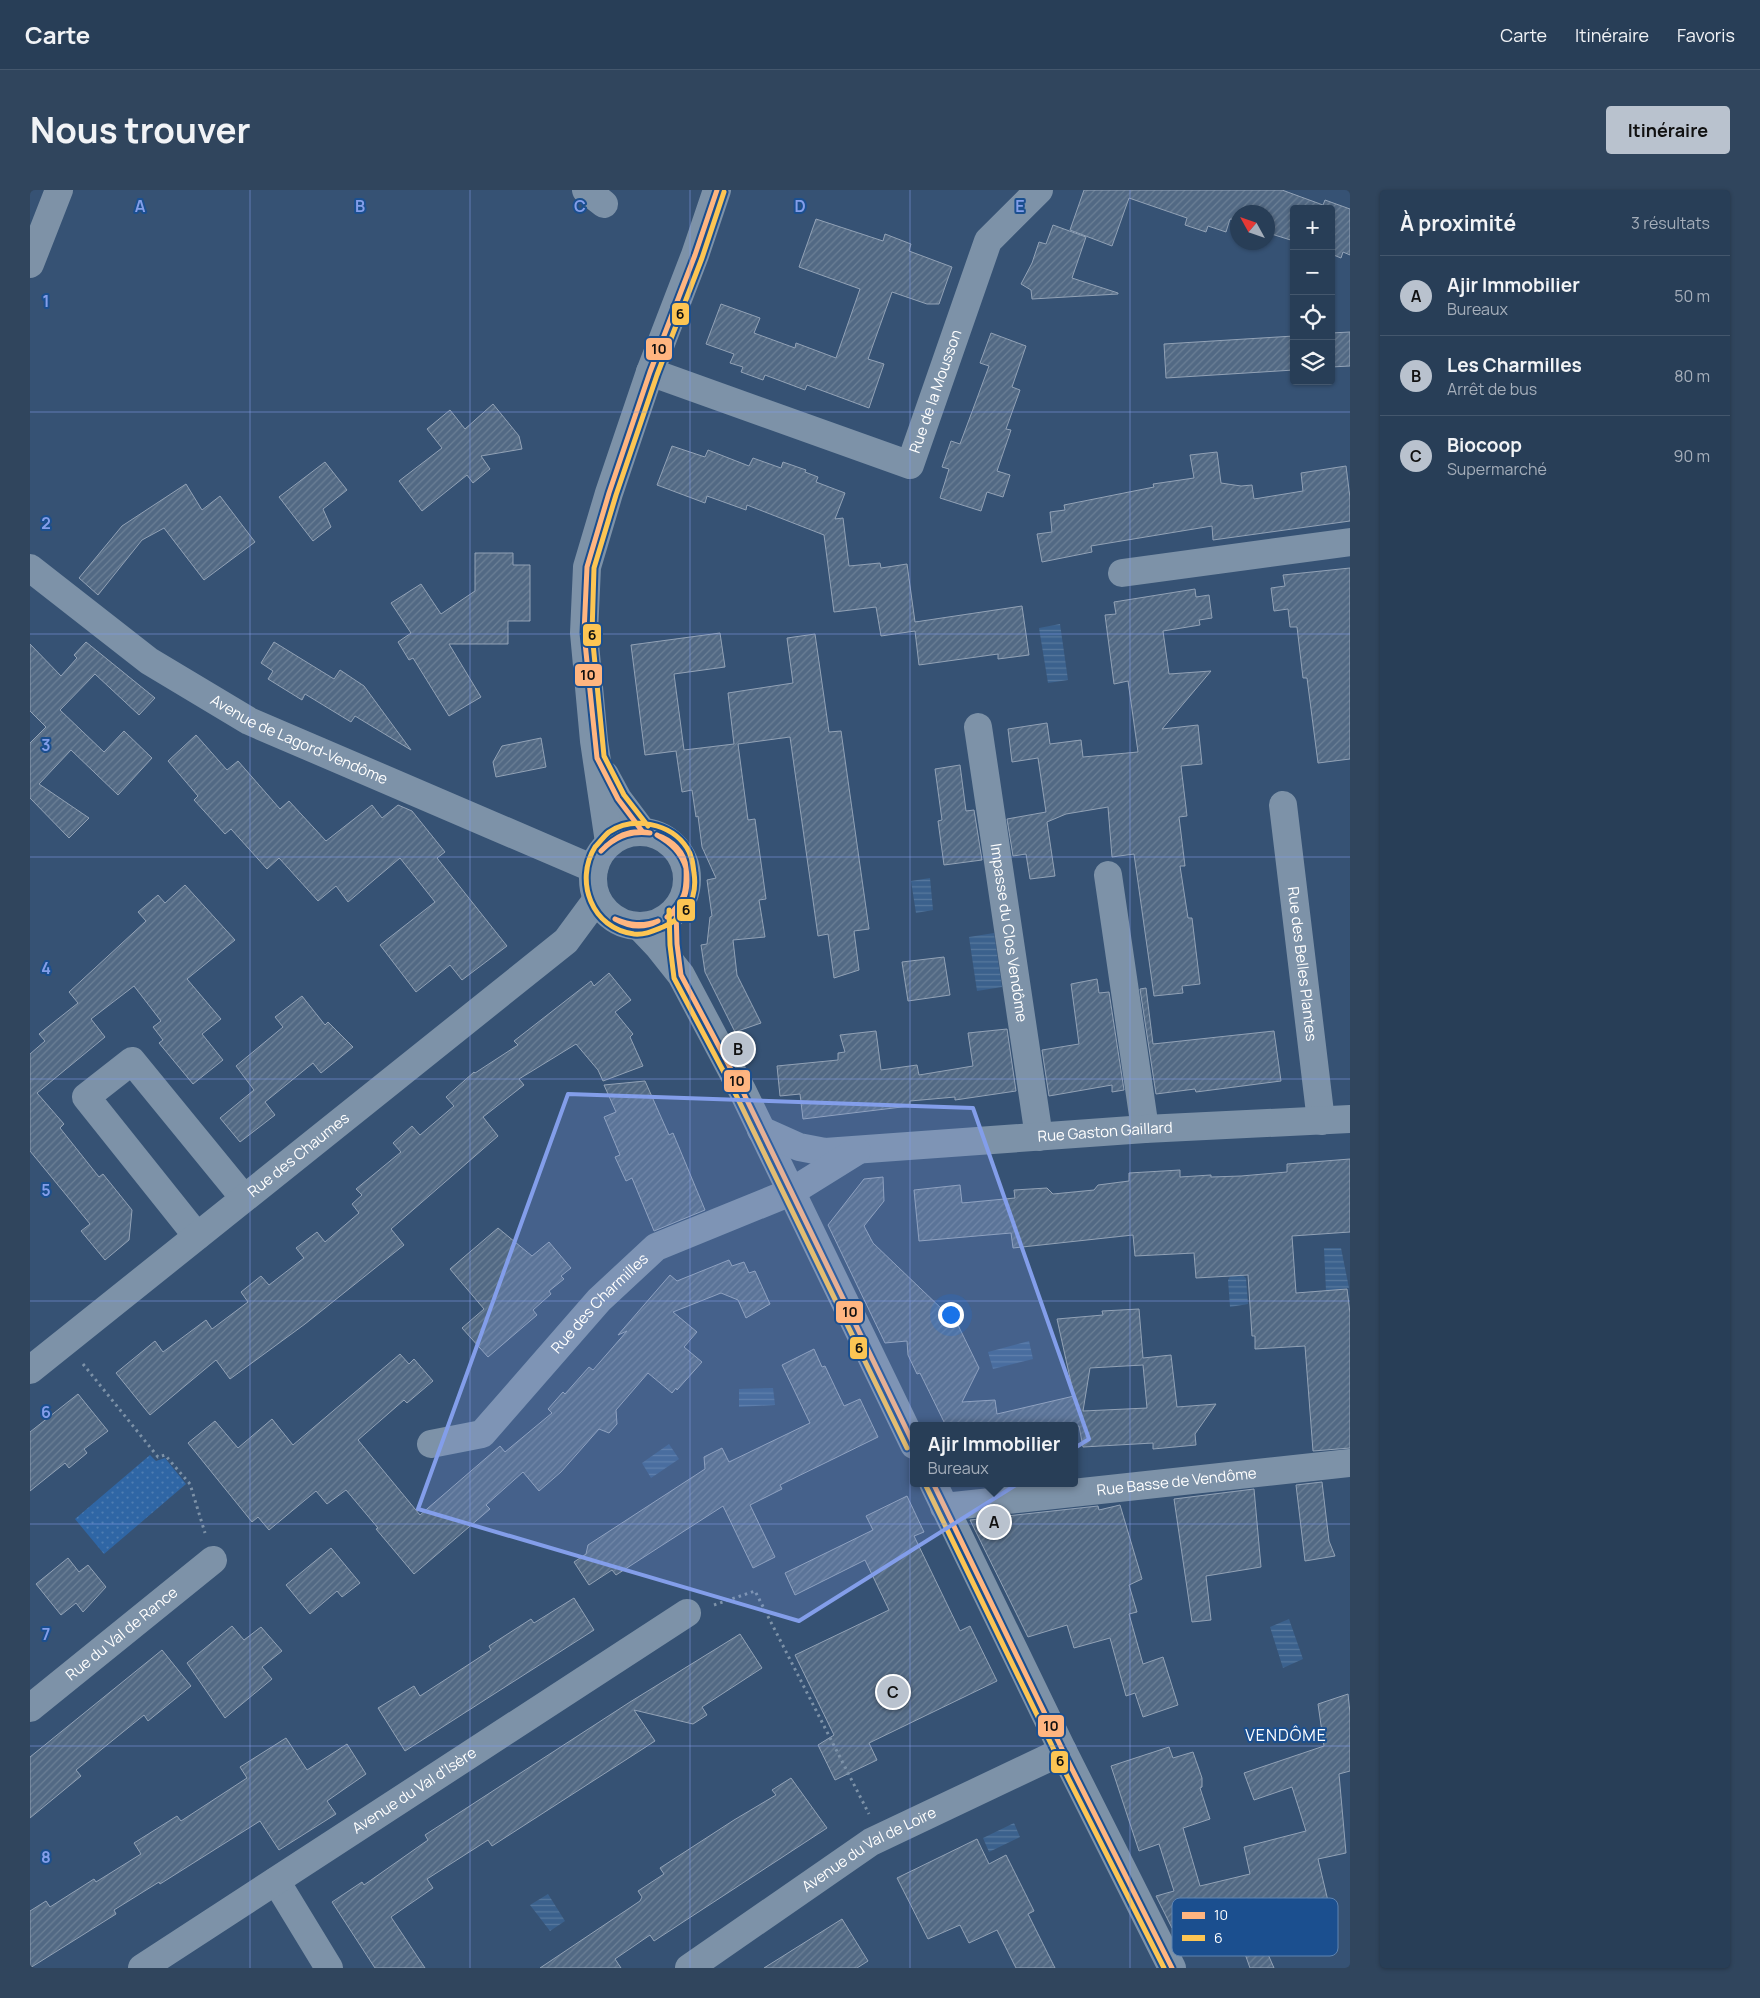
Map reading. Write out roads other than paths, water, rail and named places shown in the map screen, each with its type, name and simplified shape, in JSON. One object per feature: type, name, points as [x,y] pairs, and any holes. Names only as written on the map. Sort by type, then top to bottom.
[{"type":"highway","points":[[30,264],[59,190]]},
{"type":"street","points":[[609,842],[596,758],[584,633],[587,567],[609,493],[650,372],[695,255],[717,190]]},
{"type":"street","name":"Rue de la Mousson","points":[[650,372],[910,465],[988,240],[1039,190]]},
{"type":"street","points":[[1122,573],[1350,542]]},
{"type":"street","name":"Avenue de Lagord-Vendôme","points":[[30,568],[149,661],[250,721],[594,869]]},
{"type":"street","name":"Impasse du Clos Vendôme","points":[[978,727],[1039,1137]]},
{"type":"street","points":[[596,758],[618,799],[642,832]]},
{"type":"street","name":"Rue des Belles Plantes","points":[[1284,805],[1321,1121]]},
{"type":"street","points":[[630,924],[647,926],[673,914],[682,903],[687,889],[688,874],[685,860],[676,847],[665,838],[652,832],[622,835],[609,842],[601,851],[594,869],[594,889],[597,899],[608,914],[630,924],[658,946],[682,975],[761,1130],[910,1437]]},
{"type":"street","points":[[1108,875],[1145,1129]]},
{"type":"street","name":"Rue des Chaumes","points":[[30,1370],[566,941],[597,899]]},
{"type":"street","points":[[676,910],[677,944],[682,975]]},
{"type":"street","name":"Rue des Chaumes","points":[[566,941],[630,924]]},
{"type":"street","points":[[197,1236],[86,1097],[132,1061],[244,1198]]},
{"type":"street","name":"Rue Gaston Gaillard","points":[[761,1130],[799,1147],[824,1152],[1145,1129],[1350,1119]]},
{"type":"street","name":"Rue Gaston Gaillard","points":[[791,1192],[860,1149]]},
{"type":"street","name":"Rue des Charmilles","points":[[431,1444],[482,1434],[599,1300],[656,1246],[791,1192]]},
{"type":"street","name":"Rue Basse de Vendôme","points":[[1078,1484],[1350,1463]]},
{"type":"street","name":"Rue Basse de Vendôme","points":[[938,1495],[1041,1487]]},
{"type":"street","points":[[938,1495],[1172,1968]]},
{"type":"street","name":"Rue du Val de Rance","points":[[30,1708],[213,1560]]},
{"type":"street","name":"Avenue du Val d'Isère","points":[[142,1968],[687,1613]]},
{"type":"street","name":"Avenue du Val de Loire","points":[[697,1966],[871,1842],[1063,1751]]},
{"type":"street","points":[[276,1881],[329,1968]]},
{"type":"place","name":"Les Charmilles","points":[[738,1049]]},
{"type":"place","name":"Ajir Immobilier","points":[[994,1522]]},
{"type":"place","name":"Biocoop","points":[[893,1692]]},
{"type":"district","name":"VENDÔME","points":[[1286,1735]]}]
